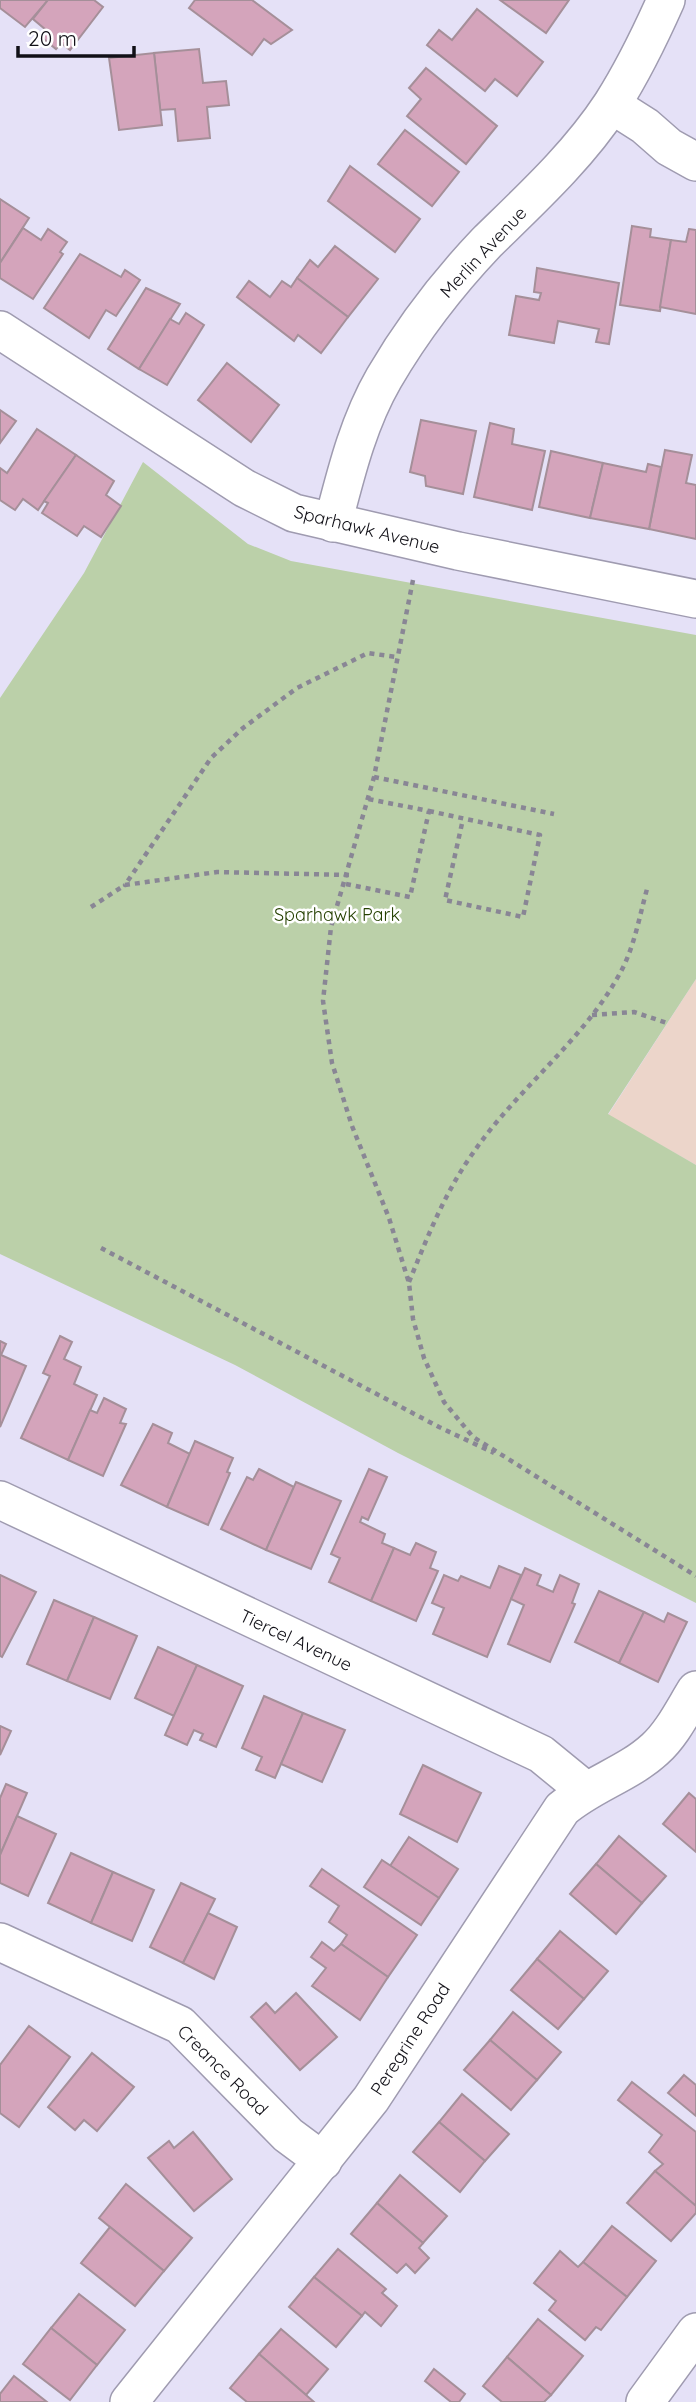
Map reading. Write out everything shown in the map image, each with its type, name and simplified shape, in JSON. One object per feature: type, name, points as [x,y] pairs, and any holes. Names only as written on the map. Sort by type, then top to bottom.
[{"type":"street","name":"Merlin Avenue","points":[[333,523],[352,446],[384,378],[439,298],[486,244],[577,150],[612,105],[647,43],[666,0]]},
{"type":"street","points":[[612,105],[645,126],[669,147],[696,162]]},
{"type":"street","name":"Sparhawk Avenue","points":[[0,330],[244,488],[294,513],[696,599]]},
{"type":"street","name":"Tiercel Avenue","points":[[0,1500],[541,1754],[584,1790]]},
{"type":"street","name":"Peregrine Road","points":[[129,2402],[371,2099],[562,1809],[584,1790],[625,1770],[657,1748],[696,1690]]},
{"type":"street","name":"Creance Road","points":[[0,1942],[180,2025],[288,2135],[323,2161]]},
{"type":"street","points":[[645,2402],[696,2332]]},
{"type":"path","points":[[421,542],[374,777],[349,875],[331,927],[323,1001],[332,1062],[352,1126],[389,1218],[409,1283],[413,1319],[424,1357],[444,1402],[472,1437],[696,1576]]},
{"type":"path","points":[[91,907],[125,885],[211,758],[243,728],[297,688],[368,653],[396,657]]},
{"type":"path","points":[[374,777],[554,814]]},
{"type":"path","points":[[368,799],[540,835],[523,917],[445,900],[463,819]]},
{"type":"path","points":[[346,884],[410,897],[429,811]]},
{"type":"path","points":[[125,885],[217,872],[349,875]]},
{"type":"path","points":[[409,1283],[431,1226],[472,1153],[526,1087],[591,1015],[619,975],[634,941],[647,889]]},
{"type":"path","points":[[591,1015],[634,1012],[667,1023]]},
{"type":"path","points":[[101,1248],[439,1427],[513,1462]]},
{"type":"shaded area","points":[[696,979],[696,1165],[608,1115]]},
{"type":"green space","name":"Sparhawk Park","points":[[143,462],[248,544],[291,561],[696,635],[696,979],[608,1114],[696,1165],[696,1603],[398,1453],[235,1365],[0,1254],[0,698],[84,573]]},
{"type":"building","points":[[0,0],[48,0],[25,27],[0,8]]},
{"type":"building","points":[[48,0],[94,0],[103,7],[70,50],[61,43],[56,49],[41,37],[46,30],[33,19]]},
{"type":"building","points":[[195,0],[252,0],[292,30],[271,44],[264,39],[252,55],[189,8]]},
{"type":"building","points":[[500,0],[569,0],[546,33]]},
{"type":"building","points":[[477,9],[543,62],[517,96],[495,79],[485,91],[427,45],[439,30],[452,40]]},
{"type":"building","points":[[199,49],[203,83],[226,81],[229,105],[207,107],[210,138],[178,141],[175,109],[160,110],[154,53]]},
{"type":"building","points":[[154,53],[162,125],[119,130],[109,58]]},
{"type":"building","points":[[426,68],[497,126],[466,164],[407,116],[421,99],[409,88]]},
{"type":"building","points":[[405,130],[459,172],[432,206],[378,164]]},
{"type":"building","points":[[350,166],[420,219],[395,252],[328,201]]},
{"type":"building","points":[[0,199],[29,218],[0,263]]},
{"type":"building","points":[[632,226],[651,229],[650,237],[671,240],[660,311],[620,305]]},
{"type":"building","points":[[23,228],[41,240],[48,229],[67,242],[60,252],[63,254],[33,299],[0,278],[0,263]]},
{"type":"building","points":[[689,229],[696,230],[696,314],[660,307],[671,240],[686,242]]},
{"type":"building","points":[[335,246],[378,279],[348,317],[297,278],[310,260],[318,267]]},
{"type":"building","points":[[80,254],[121,277],[125,270],[140,280],[116,316],[106,310],[89,338],[44,308]]},
{"type":"building","points":[[537,268],[619,283],[609,344],[596,342],[599,329],[558,321],[554,343],[509,335],[516,296],[539,300],[541,293],[534,292]]},
{"type":"building","points":[[297,278],[348,317],[321,353],[298,335],[294,341],[237,297],[249,281],[270,297],[282,281],[291,287]]},
{"type":"building","points":[[146,288],[180,304],[139,369],[108,349]]},
{"type":"building","points":[[186,313],[204,325],[167,385],[139,369],[170,319],[179,324]]},
{"type":"building","points":[[227,363],[279,405],[251,442],[198,400]]},
{"type":"building","points":[[0,410],[16,421],[0,443]]},
{"type":"building","points":[[421,420],[476,431],[463,494],[426,486],[425,476],[410,472]]},
{"type":"building","points":[[490,423],[514,429],[512,444],[545,451],[532,510],[474,497]]},
{"type":"building","points":[[37,429],[76,455],[38,510],[23,499],[15,510],[0,500],[0,468],[7,473]]},
{"type":"building","points":[[665,450],[692,455],[686,483],[696,485],[696,539],[649,529]]},
{"type":"building","points":[[551,451],[603,463],[590,518],[539,507]]},
{"type":"building","points":[[76,455],[114,481],[106,495],[121,506],[101,537],[84,526],[77,536],[42,513],[48,503],[44,501]]},
{"type":"building","points":[[603,463],[646,472],[648,464],[661,467],[649,529],[590,518]]},
{"type":"building","points":[[60,1336],[72,1342],[64,1359],[81,1367],[74,1384],[97,1395],[68,1460],[21,1438],[50,1376],[43,1373]]},
{"type":"building","points":[[0,1341],[6,1344],[1,1355],[26,1366],[0,1427]]},
{"type":"building","points":[[104,1398],[126,1409],[120,1423],[126,1424],[103,1476],[68,1460],[90,1410],[97,1413]]},
{"type":"building","points":[[153,1424],[172,1433],[168,1443],[190,1454],[167,1507],[121,1485]]},
{"type":"building","points":[[195,1441],[233,1458],[227,1472],[230,1473],[208,1525],[167,1507]]},
{"type":"building","points":[[259,1469],[294,1487],[266,1550],[221,1529],[247,1477],[253,1480]]},
{"type":"building","points":[[369,1469],[387,1477],[368,1520],[362,1517],[360,1522],[385,1534],[382,1543],[394,1548],[371,1601],[329,1582],[340,1558],[331,1554]]},
{"type":"building","points":[[296,1482],[341,1501],[311,1569],[266,1550]]},
{"type":"building","points":[[416,1543],[436,1552],[430,1568],[438,1571],[416,1621],[371,1601],[394,1548],[410,1555]]},
{"type":"building","points":[[499,1566],[521,1575],[487,1657],[433,1634],[444,1608],[432,1603],[444,1575],[458,1581],[461,1576],[490,1588]]},
{"type":"building","points":[[525,1568],[541,1575],[537,1585],[553,1592],[560,1575],[579,1584],[572,1603],[575,1604],[550,1662],[508,1644],[524,1605],[511,1599]]},
{"type":"building","points":[[0,1575],[36,1592],[2,1657],[0,1656]]},
{"type":"building","points":[[599,1591],[644,1612],[619,1663],[575,1642]]},
{"type":"building","points":[[54,1600],[94,1617],[67,1681],[27,1664]]},
{"type":"building","points":[[644,1612],[664,1622],[668,1613],[687,1622],[658,1682],[619,1663]]},
{"type":"building","points":[[94,1617],[137,1636],[110,1699],[67,1681]]},
{"type":"building","points":[[158,1647],[197,1665],[174,1716],[135,1698]]},
{"type":"building","points":[[197,1665],[243,1686],[216,1747],[200,1740],[203,1734],[194,1730],[187,1745],[165,1735]]},
{"type":"building","points":[[264,1696],[303,1713],[275,1778],[256,1770],[262,1757],[242,1748]]},
{"type":"building","points":[[303,1713],[345,1730],[322,1782],[281,1764]]},
{"type":"building","points":[[0,1726],[11,1731],[0,1755]]},
{"type":"building","points":[[423,1765],[481,1793],[457,1842],[400,1814]]},
{"type":"building","points":[[6,1784],[27,1793],[0,1855],[0,1798]]},
{"type":"building","points":[[689,1793],[696,1799],[696,1852],[663,1824]]},
{"type":"building","points":[[17,1816],[56,1834],[28,1896],[0,1883],[0,1855]]},
{"type":"building","points":[[619,1836],[666,1876],[642,1903],[596,1864]]},
{"type":"building","points":[[409,1837],[458,1869],[439,1898],[390,1866]]},
{"type":"building","points":[[71,1853],[113,1872],[91,1923],[48,1903]]},
{"type":"building","points":[[382,1860],[439,1898],[421,1925],[364,1887]]},
{"type":"building","points":[[596,1864],[642,1903],[616,1934],[570,1894]]},
{"type":"building","points":[[322,1869],[417,1935],[388,1977],[341,1944],[347,1935],[329,1922],[339,1906],[310,1886]]},
{"type":"building","points":[[113,1872],[154,1890],[132,1941],[91,1923]]},
{"type":"building","points":[[181,1883],[215,1899],[183,1963],[150,1947]]},
{"type":"building","points":[[208,1913],[237,1927],[214,1979],[183,1963]]},
{"type":"building","points":[[560,1931],[608,1971],[584,1999],[537,1959]]},
{"type":"building","points":[[322,1942],[334,1951],[341,1944],[388,1977],[360,2020],[312,1986],[326,1968],[311,1957]]},
{"type":"building","points":[[537,1959],[584,1999],[558,2029],[511,1990]]},
{"type":"building","points":[[296,1993],[337,2037],[300,2070],[251,2017],[266,2003],[275,2013]]},
{"type":"building","points":[[513,2012],[561,2052],[537,2080],[490,2040]]},
{"type":"building","points":[[29,2026],[70,2057],[19,2127],[0,2113],[0,2065]]},
{"type":"building","points":[[490,2040],[537,2080],[511,2110],[464,2070]]},
{"type":"building","points":[[92,2053],[134,2087],[97,2131],[84,2120],[75,2130],[48,2107]]},
{"type":"building","points":[[684,2075],[696,2085],[696,2116],[668,2093]]},
{"type":"building","points":[[632,2082],[696,2132],[696,2206],[655,2171],[663,2164],[649,2152],[662,2135],[618,2100]]},
{"type":"building","points":[[462,2094],[509,2134],[485,2161],[439,2122]]},
{"type":"building","points":[[439,2122],[485,2161],[460,2192],[413,2152]]},
{"type":"building","points":[[193,2132],[232,2179],[194,2211],[148,2158],[169,2141],[174,2148]]},
{"type":"building","points":[[655,2171],[696,2206],[696,2213],[671,2241],[627,2203]]},
{"type":"building","points":[[400,2175],[447,2216],[423,2243],[377,2203]]},
{"type":"building","points":[[126,2184],[192,2238],[164,2271],[99,2218]]},
{"type":"building","points":[[377,2203],[423,2243],[419,2248],[429,2258],[415,2273],[406,2264],[397,2273],[351,2234]]},
{"type":"building","points":[[612,2226],[656,2261],[627,2297],[583,2262]]},
{"type":"building","points":[[110,2227],[164,2271],[135,2306],[81,2263]]},
{"type":"building","points":[[338,2249],[386,2289],[382,2293],[397,2306],[381,2326],[365,2312],[362,2316],[314,2277]]},
{"type":"building","points":[[560,2251],[578,2267],[583,2262],[627,2297],[601,2330],[596,2327],[585,2340],[549,2310],[556,2301],[534,2283]]},
{"type":"building","points":[[314,2277],[362,2316],[336,2347],[289,2307]]},
{"type":"building","points":[[79,2294],[125,2330],[97,2365],[51,2328]]},
{"type":"building","points":[[538,2319],[583,2356],[551,2395],[507,2357]]},
{"type":"building","points":[[51,2328],[97,2365],[70,2400],[23,2364]]},
{"type":"building","points":[[281,2329],[328,2369],[306,2395],[259,2354]]},
{"type":"building","points":[[259,2354],[314,2402],[247,2402],[230,2388]]},
{"type":"building","points":[[507,2357],[551,2395],[544,2402],[502,2402],[483,2386]]},
{"type":"building","points":[[434,2369],[465,2394],[459,2402],[451,2402],[425,2381]]},
{"type":"building","points":[[14,2376],[47,2402],[0,2402],[0,2394]]}]
